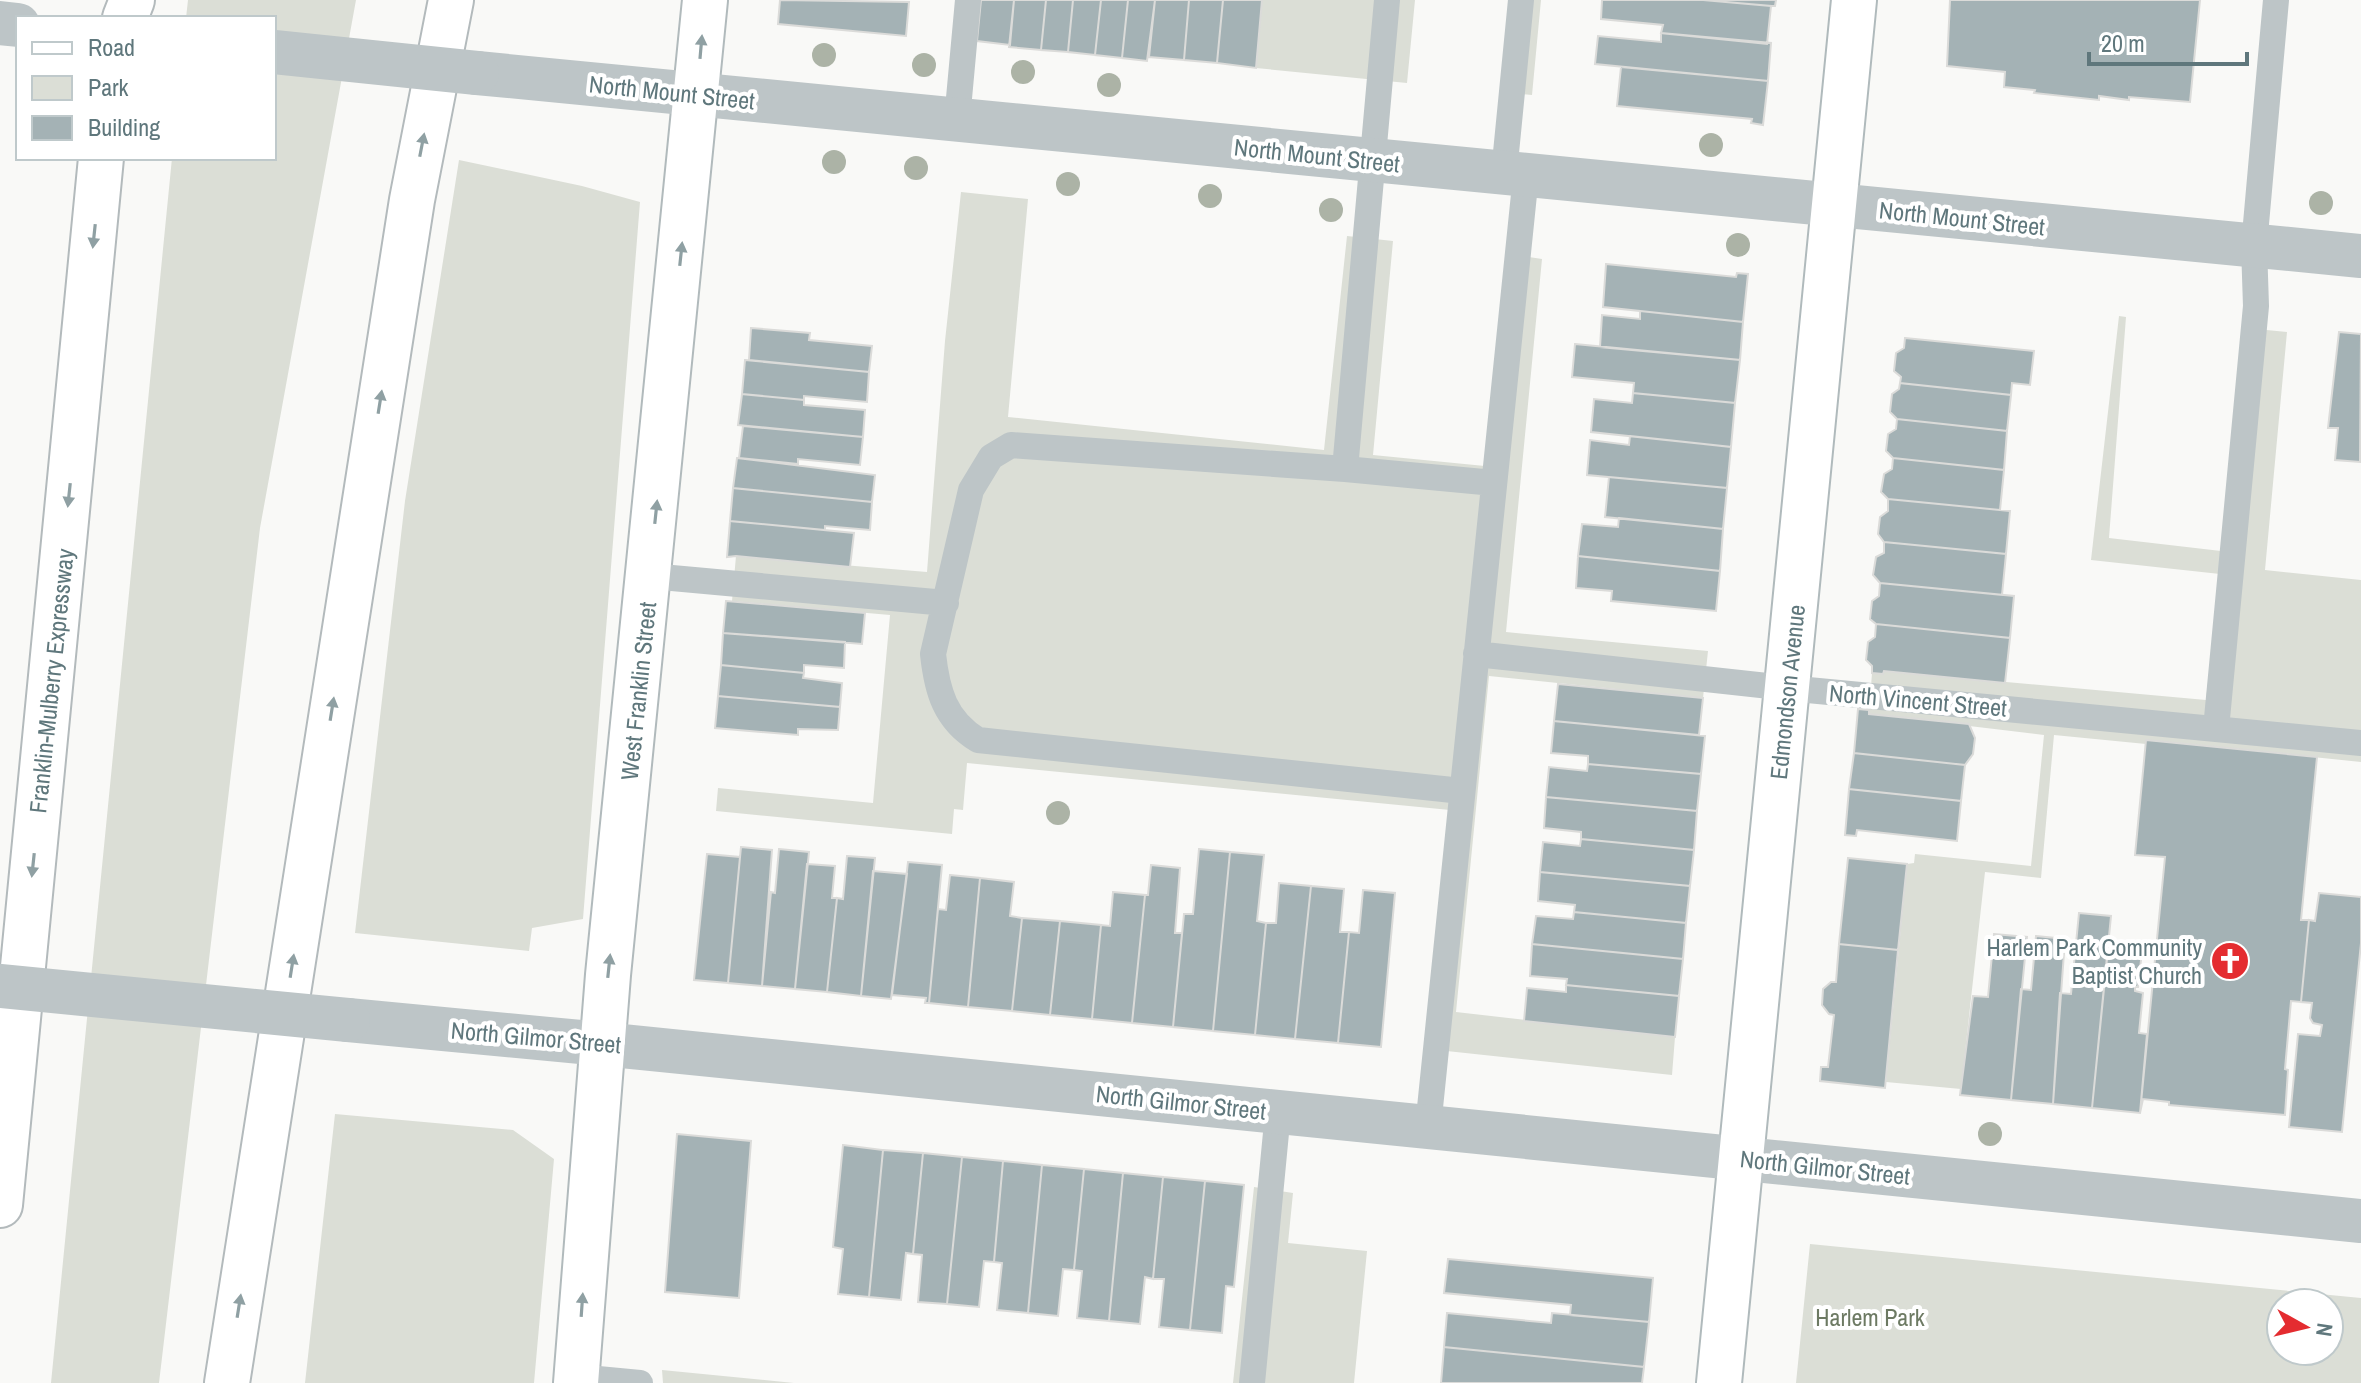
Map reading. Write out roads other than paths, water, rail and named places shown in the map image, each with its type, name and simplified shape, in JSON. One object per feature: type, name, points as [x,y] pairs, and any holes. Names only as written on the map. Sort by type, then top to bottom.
[{"type":"main road","points":[[227,1383],[412,200],[451,0]]},
{"type":"main road","name":"West Franklin Street","points":[[576,1380],[602,1044],[705,0]]},
{"type":"main road","name":"Edmondson Avenue","points":[[1719,1383],[1854,0]]},
{"type":"main road","name":"Franklin-Mulberry Expressway","points":[[0,1205],[101,160]]},
{"type":"street","name":"North Mount Street","points":[[276,52],[2361,256]]},
{"type":"street","name":"North Gilmor Street","points":[[0,986],[2361,1221]]},
{"type":"lane","points":[[957,120],[968,0]]},
{"type":"lane","points":[[1345,469],[1387,0]]},
{"type":"lane","points":[[1428,1127],[1494,483],[1515,174],[1521,0]]},
{"type":"lane","points":[[2216,729],[2256,306],[2254,246],[2276,0]]},
{"type":"lane","points":[[1462,791],[978,740],[962,731],[943,703],[935,679],[933,654],[971,490],[991,457],[1011,445],[1494,483]]},
{"type":"lane","points":[[650,576],[946,603]]},
{"type":"lane","name":"North Vincent Street","points":[[1476,654],[1787,688],[2361,743]]},
{"type":"lane","points":[[1252,1383],[1278,1112]]},
{"type":"lane","points":[[576,1380],[640,1383]]},
{"type":"place","name":"Harlem Park Community Baptist Church","points":[[2230,961]]},
{"type":"park label","name":"Harlem Park","points":[[1870,1317]]}]
